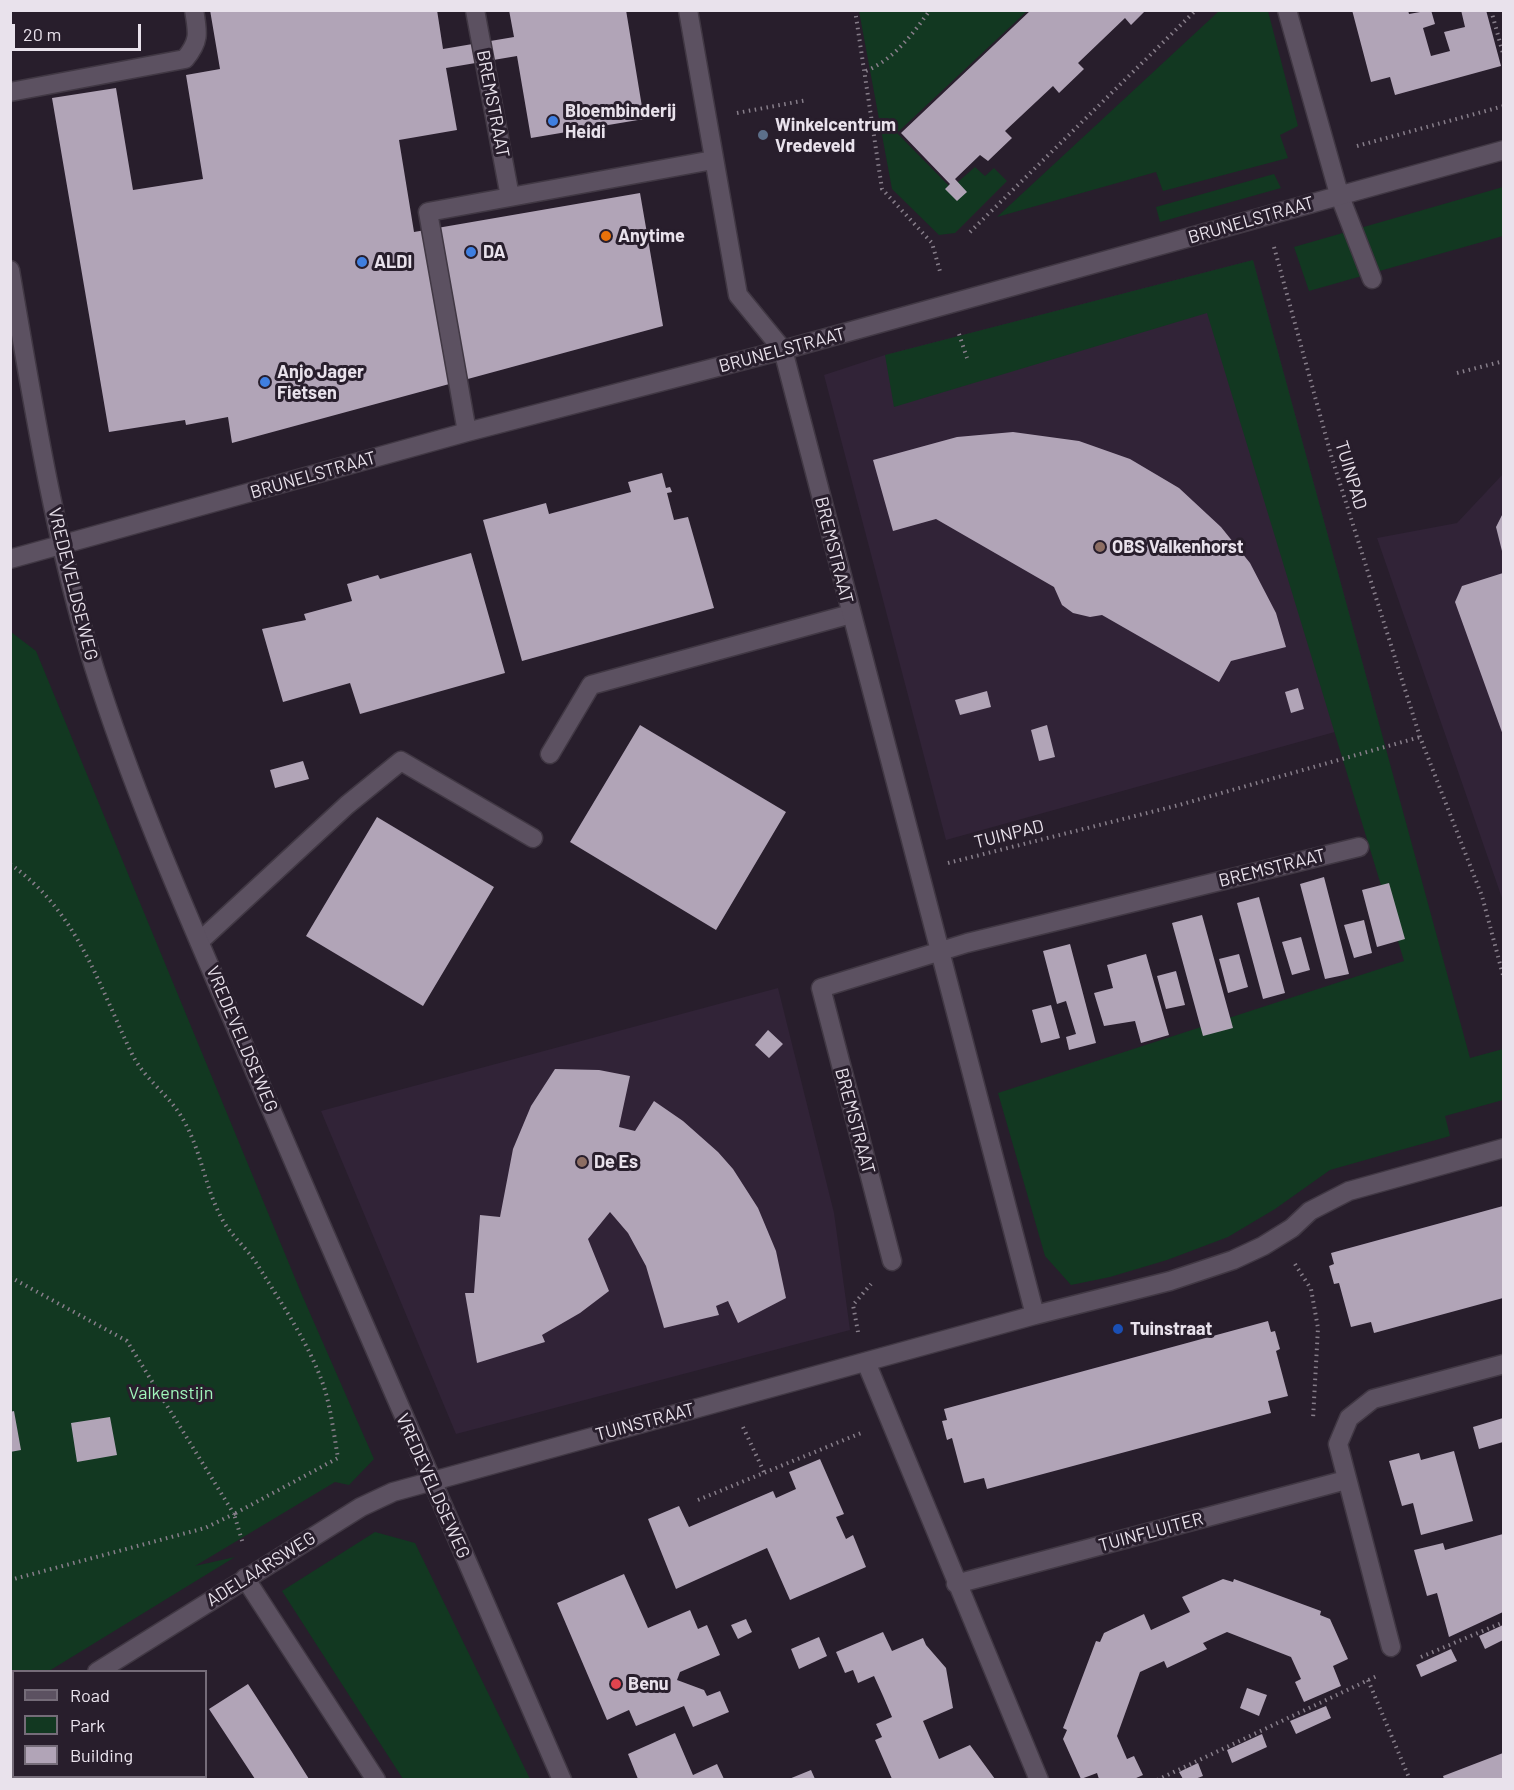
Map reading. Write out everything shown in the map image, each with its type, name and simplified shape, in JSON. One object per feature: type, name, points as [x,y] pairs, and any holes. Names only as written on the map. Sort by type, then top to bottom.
[{"type":"street","points":[[10,92],[185,60],[195,47],[198,33],[194,10]]},
{"type":"street","name":"BREMSTRAAT","points":[[475,10],[510,197]]},
{"type":"street","name":"BREMSTRAAT","points":[[688,10],[738,295],[783,350],[1035,1315]]},
{"type":"street","points":[[1287,10],[1340,194],[1372,279]]},
{"type":"street","name":"BRUNELSTRAAT","points":[[10,559],[467,432],[783,350],[1266,218],[1340,194],[1503,150]]},
{"type":"street","points":[[467,432],[428,212],[713,160]]},
{"type":"street","name":"VREDEVELDSEWEG","points":[[10,270],[17,347],[60,546],[94,668],[117,734],[170,875],[562,1779]]},
{"type":"street","points":[[550,754],[591,685],[851,614]]},
{"type":"street","points":[[200,941],[346,805],[401,761],[533,838]]},
{"type":"street","name":"BREMSTRAAT","points":[[892,1261],[821,988],[940,951],[1359,847]]},
{"type":"street","name":"TUINSTRAAT","points":[[431,1480],[1035,1315],[1170,1281],[1233,1260],[1292,1228],[1310,1211],[1349,1191],[1503,1148]]},
{"type":"street","points":[[866,1362],[956,1584],[1039,1779]]},
{"type":"street","points":[[1391,1647],[1338,1444],[1350,1418],[1373,1399],[1503,1364]]},
{"type":"street","name":"ADELAARSWEG","points":[[99,1670],[361,1507],[393,1492],[431,1480]]},
{"type":"street","name":"TUINFLUITER","points":[[956,1584],[1346,1480]]},
{"type":"street","points":[[251,1575],[376,1779]]},
{"type":"path","points":[[855,10],[882,189],[932,243],[966,358]]},
{"type":"path","points":[[866,71],[882,64],[910,38],[930,10]]},
{"type":"path","points":[[970,232],[1196,10]]},
{"type":"path","points":[[1491,10],[1503,57]]},
{"type":"path","points":[[706,118],[807,100]]},
{"type":"path","points":[[1328,152],[1503,105]]},
{"type":"path","name":"TUINPAD","points":[[1266,218],[1330,454],[1420,737],[1482,896],[1503,979]]},
{"type":"path","points":[[1457,373],[1503,361]]},
{"type":"path","name":"TUINPAD","points":[[918,872],[1179,805],[1420,737]]},
{"type":"path","points":[[10,864],[36,886],[73,929],[92,960],[143,1073],[181,1116],[201,1156],[213,1200],[222,1221],[249,1252],[308,1349],[324,1388],[338,1458],[205,1528],[10,1580]]},
{"type":"path","points":[[1291,1258],[1311,1289],[1318,1328],[1312,1428],[1338,1444]]},
{"type":"path","points":[[866,1362],[853,1305],[892,1261]]},
{"type":"path","points":[[10,1277],[127,1341],[234,1514],[251,1575]]},
{"type":"path","points":[[742,1423],[764,1472]]},
{"type":"path","points":[[698,1500],[871,1428]]},
{"type":"path","points":[[1419,1658],[1503,1622]]},
{"type":"path","points":[[1157,1779],[1387,1672]]},
{"type":"path","points":[[1368,1680],[1410,1779]]},
{"type":"shaded area","name":"OBS Valkenhorst","points":[[1253,260],[1378,720],[946,840],[824,375],[885,355]]},
{"type":"shaded area","points":[[1503,474],[1503,901],[1377,538],[1457,523]]},
{"type":"shaded area","name":"De Es","points":[[778,988],[834,1213],[850,1330],[456,1434],[321,1111]]},
{"type":"green space","points":[[859,11],[1027,11],[897,133],[951,188],[975,167],[985,176],[994,168],[1007,181],[955,233],[939,235],[892,189]]},
{"type":"green space","points":[[1219,11],[1268,11],[1298,126],[1280,135],[1288,158],[1163,191],[1156,172],[997,217]]},
{"type":"green space","points":[[1274,174],[1281,188],[1160,222],[1156,207]]},
{"type":"green space","points":[[1503,187],[1503,236],[1309,291],[1294,247]]},
{"type":"green space","points":[[1253,260],[1470,1058],[1503,1049],[1503,1100],[1445,1116],[1450,1136],[1330,1170],[1275,1209],[1228,1237],[1167,1260],[1110,1277],[1071,1285],[1045,1256],[998,1093],[1404,961],[1207,313],[894,407],[885,355]]},
{"type":"green space","name":"Valkenstijn","points":[[11,632],[36,651],[302,1295],[374,1459],[349,1485],[335,1482],[195,1566],[235,1557],[51,1670],[12,1670],[11,1695]]},
{"type":"green space","points":[[375,1532],[415,1543],[530,1779],[403,1779],[282,1591]]},
{"type":"building","points":[[210,10],[437,10],[443,49],[514,37],[509,10],[626,10],[644,119],[531,138],[517,56],[446,68],[457,130],[399,140],[414,232],[640,193],[663,326],[232,443],[228,417],[186,425],[185,420],[109,432],[52,98],[116,88],[133,190],[203,179],[186,75],[220,69]]},
{"type":"building","points":[[1031,10],[1146,10],[1131,25],[1125,18],[1078,63],[1084,69],[1059,93],[1053,86],[1005,131],[1012,138],[988,161],[980,155],[955,179],[967,192],[957,201],[945,189],[950,184],[901,133]]},
{"type":"building","points":[[1352,10],[1408,10],[1409,14],[1431,10],[1435,24],[1423,28],[1431,56],[1450,51],[1444,32],[1465,27],[1461,10],[1486,10],[1501,66],[1395,95],[1390,77],[1371,82]]},
{"type":"building","points":[[1013,432],[1079,441],[1130,459],[1179,488],[1221,527],[1250,563],[1276,613],[1286,647],[1231,661],[1219,682],[1102,615],[1090,617],[1073,613],[1062,605],[1054,587],[936,519],[893,531],[873,460],[957,437]]},
{"type":"building","points":[[662,473],[666,488],[670,487],[672,492],[667,493],[674,520],[688,517],[714,608],[522,661],[483,520],[546,503],[549,514],[631,492],[628,482]]},
{"type":"building","points":[[1503,513],[1503,555],[1496,527]]},
{"type":"building","points":[[471,553],[505,673],[360,714],[350,683],[283,702],[262,629],[306,620],[304,614],[352,601],[347,584],[378,575],[380,579]]},
{"type":"building","points":[[1503,573],[1503,735],[1455,602],[1462,586]]},
{"type":"building","points":[[1298,688],[1304,709],[1291,713],[1285,692]]},
{"type":"building","points":[[987,691],[991,707],[960,715],[955,700]]},
{"type":"building","points":[[640,725],[786,812],[716,930],[570,842]]},
{"type":"building","points":[[1047,725],[1055,757],[1039,761],[1031,730]]},
{"type":"building","points":[[303,761],[309,779],[275,788],[270,770]]},
{"type":"building","points":[[377,817],[494,887],[423,1006],[306,936]]},
{"type":"building","points":[[1324,877],[1349,974],[1325,979],[1300,884]]},
{"type":"building","points":[[1389,883],[1405,939],[1377,947],[1362,890]]},
{"type":"building","points":[[1259,897],[1285,993],[1263,999],[1237,903]]},
{"type":"building","points":[[1202,915],[1233,1028],[1203,1036],[1172,923]]},
{"type":"building","points":[[1364,920],[1372,953],[1354,958],[1344,925]]},
{"type":"building","points":[[1301,937],[1310,970],[1292,975],[1282,942]]},
{"type":"building","points":[[1070,944],[1096,1043],[1069,1050],[1066,1037],[1076,1034],[1066,1001],[1057,1004],[1043,951]]},
{"type":"building","points":[[1146,954],[1169,1035],[1141,1043],[1135,1021],[1104,1026],[1094,993],[1113,988],[1107,965]]},
{"type":"building","points":[[1239,954],[1248,987],[1228,993],[1219,959]]},
{"type":"building","points":[[1176,971],[1185,1005],[1166,1009],[1157,976]]},
{"type":"building","points":[[1051,1005],[1060,1038],[1041,1043],[1032,1010]]},
{"type":"building","points":[[768,1030],[783,1044],[769,1058],[755,1045]]},
{"type":"building","points":[[555,1069],[599,1070],[630,1076],[619,1127],[635,1131],[654,1101],[683,1121],[718,1152],[733,1169],[758,1208],[776,1251],[786,1298],[738,1323],[728,1301],[716,1306],[719,1315],[664,1328],[646,1266],[628,1233],[610,1212],[588,1239],[609,1291],[580,1313],[542,1335],[545,1342],[477,1363],[465,1293],[474,1293],[480,1215],[500,1217],[513,1149],[531,1106]]},
{"type":"building","points":[[1503,1206],[1503,1298],[1374,1333],[1371,1322],[1351,1327],[1339,1283],[1334,1284],[1329,1266],[1334,1264],[1331,1253]]},
{"type":"building","points":[[1268,1321],[1271,1332],[1275,1331],[1280,1349],[1276,1351],[1288,1396],[1268,1401],[1271,1413],[987,1489],[984,1478],[964,1483],[952,1438],[947,1440],[942,1421],[947,1420],[944,1409]]},
{"type":"building","points":[[14,1411],[21,1450],[10,1452],[10,1412]]},
{"type":"building","points":[[110,1417],[117,1455],[77,1462],[71,1423]]},
{"type":"building","points":[[1503,1418],[1503,1442],[1479,1449],[1473,1427]]},
{"type":"building","points":[[1454,1451],[1473,1521],[1421,1535],[1413,1503],[1402,1506],[1389,1461],[1419,1453],[1421,1460]]},
{"type":"building","points":[[820,1459],[844,1514],[836,1517],[846,1539],[853,1535],[866,1567],[790,1600],[767,1548],[676,1589],[648,1519],[679,1506],[689,1527],[773,1491],[776,1498],[796,1489],[789,1472]]},
{"type":"building","points":[[1503,1534],[1503,1612],[1449,1637],[1437,1593],[1427,1596],[1414,1550],[1443,1543],[1445,1550]]},
{"type":"building","points":[[624,1574],[648,1628],[690,1610],[698,1629],[707,1625],[720,1655],[680,1672],[677,1680],[704,1690],[707,1696],[720,1691],[729,1712],[693,1727],[684,1706],[636,1726],[629,1710],[607,1720],[557,1603]]},
{"type":"building","points":[[1223,1579],[1233,1582],[1234,1579],[1321,1611],[1320,1615],[1330,1619],[1348,1659],[1333,1666],[1341,1686],[1304,1702],[1295,1682],[1301,1679],[1291,1657],[1227,1632],[1203,1643],[1207,1649],[1167,1668],[1164,1661],[1140,1672],[1117,1736],[1127,1759],[1134,1756],[1143,1775],[1134,1779],[1099,1779],[1097,1773],[1081,1779],[1063,1739],[1067,1730],[1063,1728],[1096,1641],[1100,1642],[1104,1633],[1144,1614],[1151,1630],[1190,1612],[1182,1597]]},
{"type":"building","points":[[746,1619],[752,1632],[738,1639],[731,1625]]},
{"type":"building","points":[[1503,1625],[1503,1640],[1485,1649],[1479,1636]]},
{"type":"building","points":[[883,1632],[892,1651],[923,1638],[926,1645],[946,1668],[953,1708],[923,1721],[939,1759],[970,1745],[995,1779],[892,1779],[875,1740],[882,1737],[876,1724],[892,1717],[883,1696],[874,1676],[858,1683],[853,1670],[845,1673],[836,1652]]},
{"type":"building","points":[[819,1637],[827,1656],[799,1669],[791,1649]]},
{"type":"building","points":[[1451,1649],[1457,1661],[1421,1677],[1416,1665]]},
{"type":"building","points":[[248,1684],[309,1779],[255,1779],[209,1709]]},
{"type":"building","points":[[1247,1688],[1267,1695],[1259,1716],[1240,1708]]},
{"type":"building","points":[[1326,1706],[1331,1718],[1296,1734],[1290,1721]]},
{"type":"building","points":[[675,1733],[693,1775],[717,1764],[724,1779],[638,1779],[628,1754]]},
{"type":"building","points":[[1262,1734],[1267,1747],[1232,1763],[1227,1750]]},
{"type":"building","points":[[1503,1753],[1503,1779],[1444,1779],[1443,1776]]},
{"type":"building","points":[[1198,1763],[1203,1776],[1183,1779],[1179,1772]]},
{"type":"building","points":[[811,1770],[815,1779],[789,1779]]},
{"type":"building","points":[[112,1778],[113,1779],[59,1779]]},
{"type":"building","points":[[151,1778],[175,1778],[173,1779]]},
{"type":"place","name":"Bloembinderij Heidi","points":[[553,121]]},
{"type":"place","name":"Winkelcentrum Vredeveld","points":[[763,135]]},
{"type":"place","name":"Anytime","points":[[606,236]]},
{"type":"place","name":"DA","points":[[471,252]]},
{"type":"place","name":"ALDI","points":[[362,262]]},
{"type":"place","name":"Anjo Jager Fietsen","points":[[265,382]]},
{"type":"place","name":"OBS Valkenhorst","points":[[1100,547]]},
{"type":"place","name":"De Es","points":[[582,1162]]},
{"type":"place","name":"Tuinstraat","points":[[1118,1329]]},
{"type":"place","name":"Benu","points":[[616,1684]]}]
